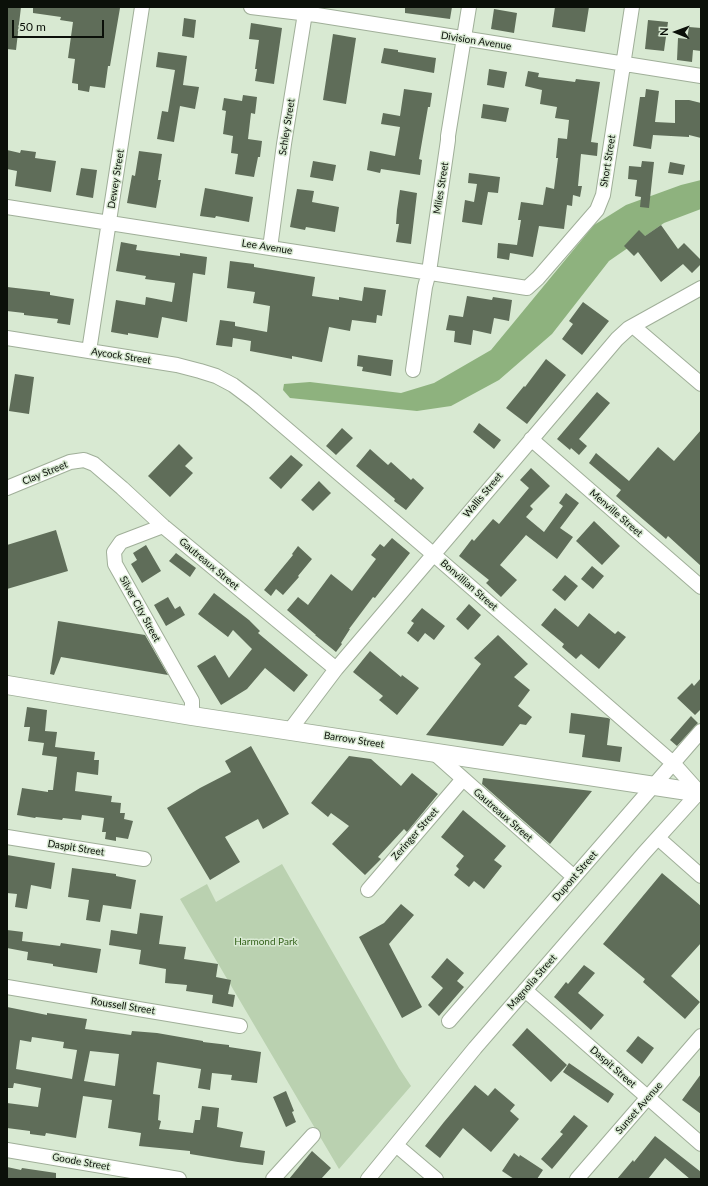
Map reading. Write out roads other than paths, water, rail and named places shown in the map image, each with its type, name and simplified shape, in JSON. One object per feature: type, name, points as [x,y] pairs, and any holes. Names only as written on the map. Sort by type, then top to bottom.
[{"type":"main road","name":"Barrow Street","points":[[7,685],[192,716],[700,792]]},
{"type":"street","name":"Dewey Street","points":[[88,351],[142,7]]},
{"type":"street","name":"Division Avenue","points":[[252,7],[305,10],[464,39],[701,76]]},
{"type":"street","name":"Miles Street","points":[[413,370],[469,7]]},
{"type":"street","name":"Short Street","points":[[527,288],[538,278],[597,210],[603,195],[632,7]]},
{"type":"street","name":"Schley Street","points":[[270,248],[284,144],[305,10]]},
{"type":"street","name":"Lee Avenue","points":[[7,206],[527,288]]},
{"type":"street","name":"Wallis Street","points":[[290,730],[336,669],[617,339],[632,326],[701,288]]},
{"type":"street","points":[[632,326],[701,384]]},
{"type":"street","name":"Aycock Street","points":[[7,338],[192,369],[216,376],[233,385]]},
{"type":"street","name":"Bonvillian Street","points":[[233,385],[253,400],[433,554],[673,763],[700,792]]},
{"type":"street","name":"Menville Street","points":[[532,438],[701,587]]},
{"type":"street","name":"Clay Street","points":[[7,488],[70,462],[84,460]]},
{"type":"street","name":"Gautreaux Street","points":[[84,460],[94,464],[104,472],[163,526],[336,669]]},
{"type":"street","name":"Silver City Street","points":[[163,526],[121,542],[114,552],[115,564],[192,701],[192,716]]},
{"type":"street","name":"Dupont Street","points":[[449,1021],[701,730]]},
{"type":"street","name":"Gautreaux Street","points":[[432,752],[574,877]]},
{"type":"street","name":"Zeringer Street","points":[[368,890],[462,779]]},
{"type":"street","name":"Magnolia Street","points":[[368,1179],[475,1048],[700,792]]},
{"type":"street","name":"Daspit Street","points":[[7,837],[144,859]]},
{"type":"street","points":[[658,838],[701,876]]},
{"type":"street","name":"Roussell Street","points":[[7,987],[240,1026]]},
{"type":"street","name":"Daspit Street","points":[[525,990],[701,1144]]},
{"type":"street","name":"Sunset Avenue","points":[[577,1179],[701,1036]]},
{"type":"street","points":[[273,1179],[313,1135]]},
{"type":"street","points":[[396,1144],[436,1179]]},
{"type":"street","name":"Goode Street","points":[[7,1150],[179,1179]]},
{"type":"park label","name":"Harmond Park","points":[[266,942]]}]
